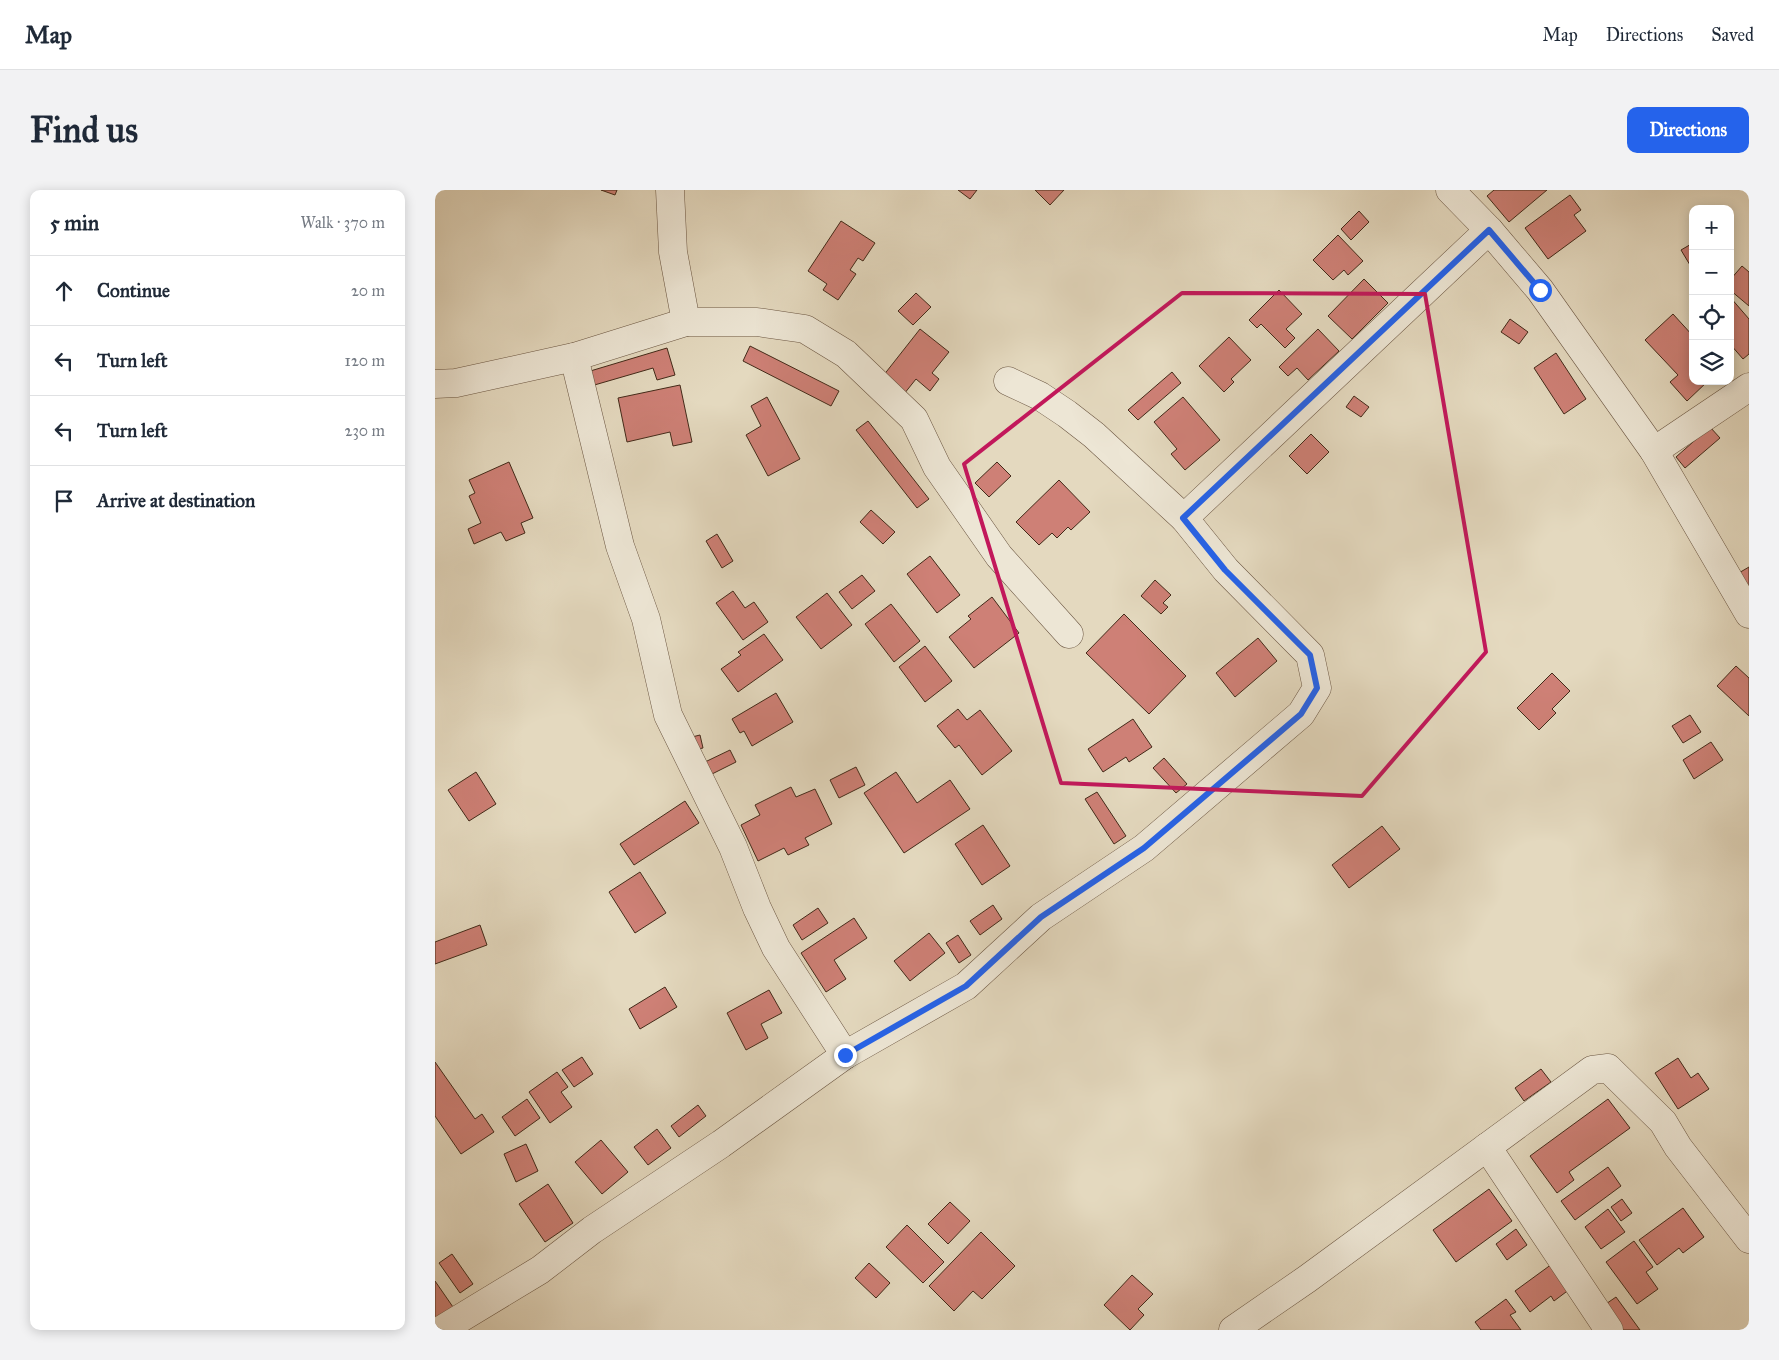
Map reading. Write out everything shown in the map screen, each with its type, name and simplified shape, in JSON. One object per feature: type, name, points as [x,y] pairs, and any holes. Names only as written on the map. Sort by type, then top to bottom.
[{"type":"street","points":[[670,190],[673,252],[686,322]]},
{"type":"street","points":[[1451,190],[1489,230],[1540,290],[1654,451],[1749,614]]},
{"type":"street","points":[[1183,518],[1489,230]]},
{"type":"street","points":[[435,384],[456,383],[575,357],[686,322],[757,322],[805,329],[846,354],[913,419],[937,467],[999,556],[1069,634]]},
{"type":"street","points":[[575,357],[620,546],[646,620],[668,715],[733,847],[757,908],[776,948],[845,1055]]},
{"type":"street","points":[[441,1330],[540,1270],[592,1230],[721,1144],[845,1055],[966,986],[1041,917],[1144,848],[1301,714],[1317,688],[1310,655],[1225,570],[1183,518],[1094,435],[1040,396],[1008,381]]},
{"type":"street","points":[[1654,451],[1749,387]]},
{"type":"street","points":[[1233,1330],[1307,1279],[1592,1070],[1608,1068],[1663,1122],[1678,1148],[1749,1239]]},
{"type":"street","points":[[1487,1147],[1609,1330]]},
{"type":"highlighted area","points":[[1182,293],[1425,294],[1486,652],[1362,796],[1061,783],[964,464]]},
{"type":"building","points":[[601,190],[617,190],[615,195]]},
{"type":"building","points":[[958,190],[977,190],[970,199]]},
{"type":"building","points":[[1035,190],[1064,190],[1050,205]]},
{"type":"building","points":[[1494,190],[1547,190],[1509,222],[1487,196]]},
{"type":"building","points":[[1570,195],[1581,210],[1574,215],[1586,231],[1548,259],[1525,228]]},
{"type":"building","points":[[1359,211],[1369,222],[1351,240],[1341,229]]},
{"type":"building","points":[[841,221],[875,243],[863,261],[858,258],[850,270],[856,274],[838,300],[823,290],[827,284],[808,271]]},
{"type":"building","points":[[1338,235],[1363,261],[1348,275],[1344,270],[1333,280],[1313,260]]},
{"type":"building","points":[[1689,245],[1689,263],[1681,250]]},
{"type":"building","points":[[1742,266],[1749,272],[1749,306],[1734,293],[1734,275]]},
{"type":"building","points":[[1364,279],[1388,303],[1352,339],[1328,316]]},
{"type":"building","points":[[1279,290],[1302,314],[1286,329],[1295,338],[1285,348],[1261,324],[1257,328],[1249,320]]},
{"type":"building","points":[[916,293],[931,307],[913,325],[898,311]]},
{"type":"building","points":[[1734,302],[1749,319],[1749,354],[1743,359],[1734,349]]},
{"type":"building","points":[[1673,314],[1689,332],[1689,385],[1704,385],[1687,401],[1670,382],[1678,375],[1645,340]]},
{"type":"building","points":[[1510,319],[1528,332],[1519,344],[1501,332]]},
{"type":"building","points":[[920,329],[949,352],[932,373],[939,379],[930,391],[916,379],[904,394],[883,376]]},
{"type":"building","points":[[1318,329],[1339,351],[1308,380],[1297,368],[1288,376],[1279,367]]},
{"type":"building","points":[[1229,337],[1251,360],[1231,379],[1234,382],[1224,392],[1199,366]]},
{"type":"building","points":[[750,346],[839,391],[831,406],[743,361]]},
{"type":"building","points":[[667,348],[675,375],[657,380],[653,368],[591,386],[587,372]]},
{"type":"building","points":[[1556,353],[1586,399],[1564,414],[1534,368]]},
{"type":"building","points":[[1172,372],[1181,383],[1138,420],[1128,410]]},
{"type":"building","points":[[680,385],[692,442],[673,446],[670,432],[627,442],[618,398]]},
{"type":"building","points":[[1354,396],[1369,407],[1361,417],[1346,407]]},
{"type":"building","points":[[767,397],[800,459],[768,476],[746,435],[761,426],[751,406]]},
{"type":"building","points":[[1183,397],[1220,440],[1185,470],[1171,454],[1177,449],[1154,422]]},
{"type":"building","points":[[868,421],[929,499],[917,508],[856,430]]},
{"type":"building","points":[[1710,427],[1720,438],[1685,468],[1676,457]]},
{"type":"building","points":[[1311,434],[1329,452],[1307,474],[1289,456]]},
{"type":"building","points":[[509,462],[533,518],[521,523],[525,533],[506,541],[501,532],[474,544],[468,529],[481,523],[469,496],[475,493],[469,480]]},
{"type":"building","points":[[997,462],[1011,476],[989,497],[975,483]]},
{"type":"building","points":[[1059,480],[1090,512],[1071,530],[1068,527],[1057,538],[1052,533],[1039,545],[1016,522]]},
{"type":"building","points":[[871,510],[895,532],[883,544],[860,522]]},
{"type":"building","points":[[717,534],[733,561],[722,568],[706,541]]},
{"type":"building","points":[[930,556],[960,595],[937,613],[907,574]]},
{"type":"building","points":[[1749,567],[1749,595],[1737,574]]},
{"type":"building","points":[[862,575],[875,591],[852,609],[839,592]]},
{"type":"building","points":[[1155,580],[1171,595],[1163,603],[1168,607],[1161,614],[1141,596]]},
{"type":"building","points":[[733,591],[745,608],[754,602],[768,622],[743,640],[716,603]]},
{"type":"building","points":[[827,593],[852,625],[821,649],[796,617]]},
{"type":"building","points":[[992,597],[1019,633],[974,668],[949,637],[971,619],[968,616]]},
{"type":"building","points":[[891,604],[920,641],[894,662],[865,624]]},
{"type":"building","points":[[1124,614],[1186,676],[1149,714],[1086,653]]},
{"type":"building","points":[[764,634],[783,660],[738,692],[721,669],[741,655],[738,652]]},
{"type":"building","points":[[1258,638],[1277,661],[1235,697],[1216,673]]},
{"type":"building","points":[[925,646],[952,681],[925,702],[899,667]]},
{"type":"building","points":[[1736,666],[1749,678],[1749,716],[1717,686]]},
{"type":"building","points":[[1552,673],[1570,691],[1552,709],[1556,713],[1539,730],[1517,708]]},
{"type":"building","points":[[776,693],[793,722],[752,746],[744,731],[740,733],[732,719]]},
{"type":"building","points":[[958,709],[967,720],[980,710],[1012,751],[982,775],[959,745],[955,748],[937,726]]},
{"type":"building","points":[[1690,715],[1701,732],[1683,743],[1672,726]]},
{"type":"building","points":[[1133,719],[1152,747],[1129,762],[1126,757],[1103,772],[1088,749]]},
{"type":"building","points":[[700,735],[703,748],[687,751],[684,739]]},
{"type":"building","points":[[1711,742],[1723,760],[1694,779],[1683,760]]},
{"type":"building","points":[[730,750],[736,762],[712,774],[705,762]]},
{"type":"building","points":[[1164,758],[1187,784],[1176,793],[1153,768]]},
{"type":"building","points":[[856,767],[865,785],[839,798],[830,780]]},
{"type":"building","points":[[476,772],[496,804],[469,821],[448,790]]},
{"type":"building","points":[[896,772],[917,803],[950,780],[970,809],[904,853],[864,793]]},
{"type":"building","points":[[791,787],[796,797],[815,789],[832,824],[805,838],[809,845],[788,855],[784,848],[758,861],[741,825],[760,815],[755,805]]},
{"type":"building","points":[[1097,792],[1126,836],[1114,844],[1085,799]]},
{"type":"building","points":[[685,801],[699,823],[634,865],[620,844]]},
{"type":"building","points":[[983,825],[1010,866],[982,885],[955,844]]},
{"type":"building","points":[[1382,826],[1400,849],[1349,888],[1332,865]]},
{"type":"building","points":[[640,872],[666,913],[635,933],[609,892]]},
{"type":"building","points":[[993,905],[1002,919],[980,935],[970,921]]},
{"type":"building","points":[[818,908],[828,923],[802,940],[793,925]]},
{"type":"building","points":[[854,918],[867,938],[834,960],[846,979],[826,992],[801,953]]},
{"type":"building","points":[[480,925],[487,945],[435,964],[435,942]]},
{"type":"building","points":[[929,933],[945,953],[910,981],[894,961]]},
{"type":"building","points":[[958,935],[971,955],[959,963],[946,943]]},
{"type":"building","points":[[665,987],[677,1007],[640,1029],[629,1009]]},
{"type":"building","points":[[769,990],[782,1013],[761,1024],[768,1038],[746,1050],[727,1013]]},
{"type":"building","points":[[582,1057],[593,1074],[574,1087],[562,1070]]},
{"type":"building","points":[[1678,1058],[1691,1078],[1698,1073],[1709,1089],[1678,1109],[1655,1073]]},
{"type":"building","points":[[435,1062],[475,1119],[482,1114],[494,1132],[461,1154],[435,1116]]},
{"type":"building","points":[[1541,1069],[1551,1082],[1524,1101],[1515,1088]]},
{"type":"building","points":[[557,1072],[568,1087],[561,1092],[572,1107],[550,1123],[529,1092]]},
{"type":"building","points":[[527,1099],[540,1118],[515,1136],[502,1117]]},
{"type":"building","points":[[1608,1099],[1630,1128],[1569,1172],[1574,1180],[1557,1193],[1530,1156]]},
{"type":"building","points":[[698,1105],[706,1116],[679,1137],[671,1126]]},
{"type":"building","points":[[657,1129],[671,1148],[648,1165],[634,1147]]},
{"type":"building","points":[[601,1140],[628,1172],[602,1194],[575,1162]]},
{"type":"building","points":[[526,1144],[538,1171],[516,1182],[504,1154]]},
{"type":"building","points":[[1608,1167],[1621,1186],[1575,1220],[1561,1201]]},
{"type":"building","points":[[548,1184],[573,1223],[545,1242],[519,1204]]},
{"type":"building","points":[[1489,1189],[1512,1221],[1456,1262],[1433,1230]]},
{"type":"building","points":[[1622,1199],[1632,1213],[1621,1221],[1611,1207]]},
{"type":"building","points":[[950,1202],[970,1221],[948,1244],[928,1224]]},
{"type":"building","points":[[1683,1208],[1704,1237],[1683,1253],[1679,1248],[1657,1265],[1639,1240]]},
{"type":"building","points":[[1608,1209],[1625,1232],[1601,1249],[1585,1227]]},
{"type":"building","points":[[907,1225],[944,1262],[923,1283],[886,1247]]},
{"type":"building","points":[[1516,1229],[1527,1245],[1507,1260],[1496,1244]]},
{"type":"building","points":[[981,1232],[1015,1266],[982,1299],[973,1291],[954,1311],[929,1286]]},
{"type":"building","points":[[1634,1241],[1653,1267],[1646,1272],[1658,1289],[1637,1304],[1606,1262]]},
{"type":"building","points":[[452,1254],[473,1284],[460,1293],[439,1263]]},
{"type":"building","points":[[869,1263],[890,1283],[876,1298],[855,1278]]},
{"type":"building","points":[[1552,1264],[1570,1289],[1554,1301],[1551,1296],[1530,1312],[1515,1291]]},
{"type":"building","points":[[1132,1275],[1153,1294],[1138,1309],[1144,1315],[1130,1330],[1104,1305]]},
{"type":"building","points":[[435,1281],[453,1307],[435,1319]]},
{"type":"building","points":[[1616,1297],[1640,1330],[1616,1330],[1600,1308]]},
{"type":"building","points":[[1506,1299],[1516,1312],[1510,1315],[1521,1330],[1481,1330],[1475,1322]]},
{"type":"route","points":[[845,1055],[966,986],[1041,917],[1144,848],[1301,714],[1317,688],[1310,655],[1225,570],[1183,518],[1489,230],[1540,290]]}]
